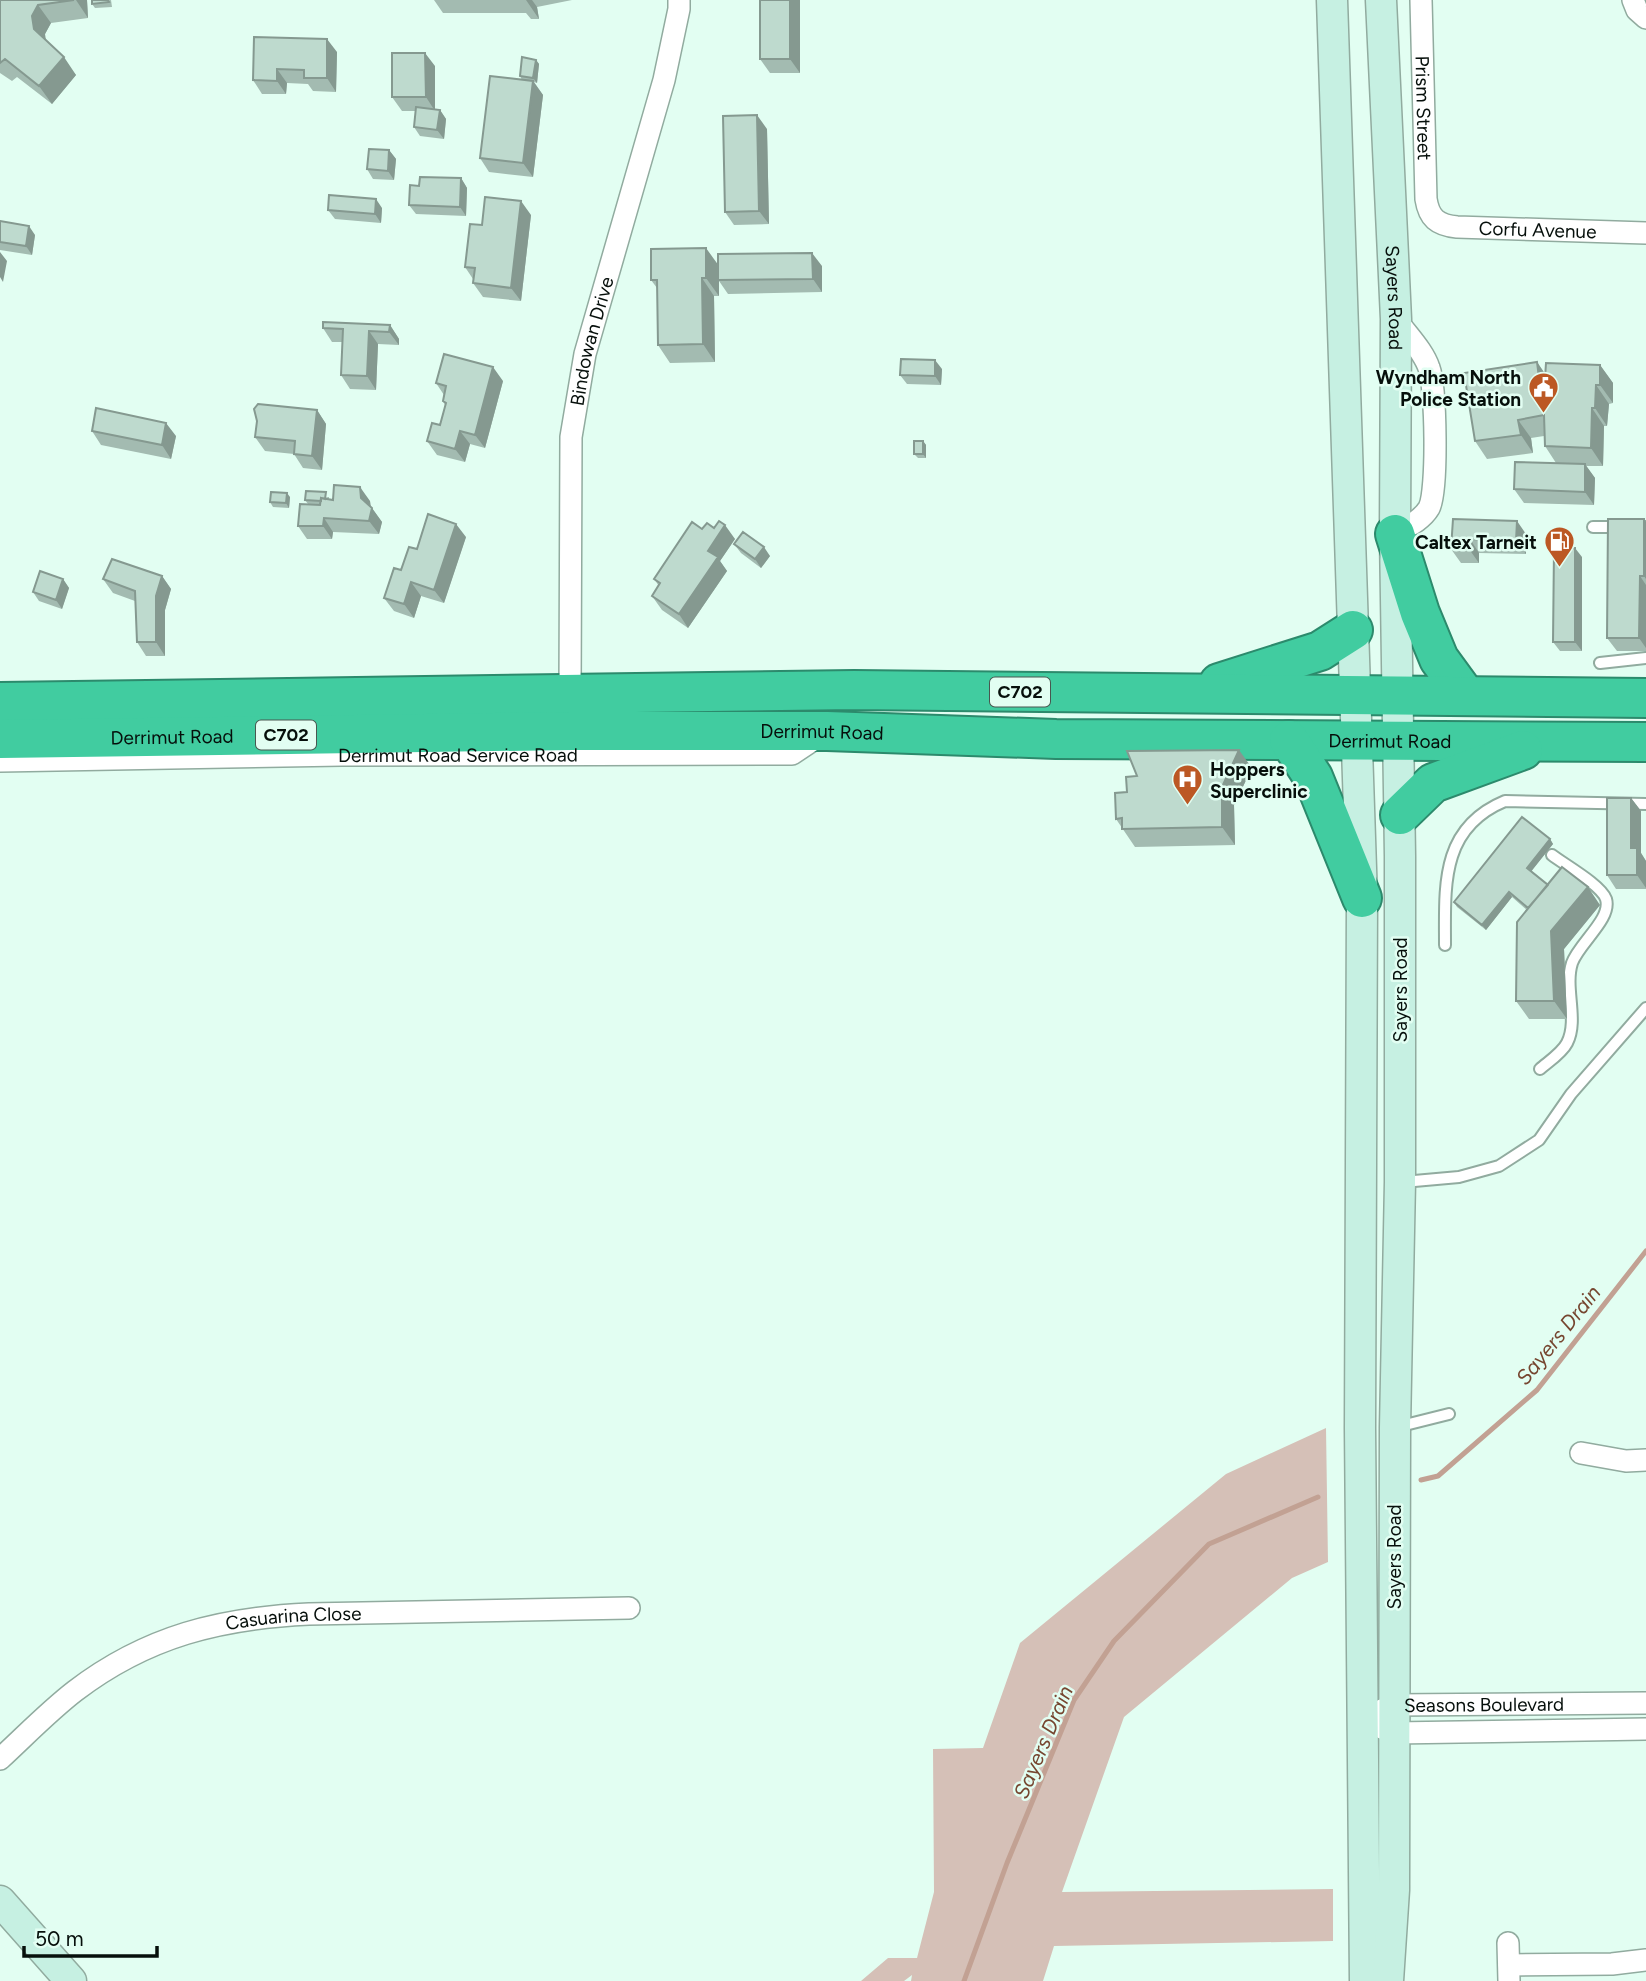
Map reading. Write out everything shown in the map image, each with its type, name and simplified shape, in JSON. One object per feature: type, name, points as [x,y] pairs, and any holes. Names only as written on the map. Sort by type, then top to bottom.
[{"type":"highway","points":[[1395,534],[1438,659],[1466,696]]},
{"type":"highway","points":[[1187,693],[1320,651],[1353,630]]},
{"type":"highway","name":"Derrimut Road","points":[[0,739],[351,745],[571,712],[840,690],[1646,698]]},
{"type":"highway","name":"Derrimut Road","points":[[0,702],[321,698],[571,712],[827,731],[1056,739],[1548,740],[1646,743]]},
{"type":"highway","points":[[321,698],[344,707],[356,717],[351,745]]},
{"type":"highway","points":[[1289,740],[1313,777],[1362,898]]},
{"type":"highway","points":[[1400,815],[1433,783],[1548,740]]},
{"type":"main road","name":"Sayers Road","points":[[1332,0],[1362,898],[1361,1719],[1365,1981]]},
{"type":"main road","name":"Sayers Road","points":[[1381,0],[1396,319],[1395,534],[1400,815],[1394,1890],[1388,1981]]},
{"type":"main road","points":[[1361,1185],[1400,1182]]},
{"type":"main road","points":[[0,1901],[71,1981]]},
{"type":"street","name":"Bindowan Drive","points":[[571,712],[571,437],[585,354],[664,80],[679,0]]},
{"type":"street","name":"Prism Street","points":[[1421,0],[1426,199],[1431,216]]},
{"type":"street","points":[[1633,0],[1637,10],[1646,18]]},
{"type":"street","name":"Corfu Avenue","points":[[1431,216],[1441,225],[1457,227],[1646,233]]},
{"type":"street","name":"Derrimut Road Service Road","points":[[0,761],[351,745],[792,754],[827,731]]},
{"type":"street","points":[[1581,1453],[1626,1461],[1646,1460]]},
{"type":"street","name":"Casuarina Close","points":[[0,1759],[74,1692],[116,1663],[164,1641],[210,1625],[260,1616],[309,1614],[629,1608]]},
{"type":"street","name":"Seasons Boulevard","points":[[1394,1719],[1646,1703]]},
{"type":"street","name":"Seasons Boulevard","points":[[1361,1719],[1646,1729]]},
{"type":"street","points":[[1508,1943],[1509,1973],[1646,1960]]},
{"type":"lane","points":[[1593,527],[1646,527]]},
{"type":"lane","points":[[1600,663],[1646,657]]},
{"type":"lane","points":[[1445,945],[1445,882],[1450,859],[1460,838],[1473,821],[1489,807],[1505,801],[1646,804]]},
{"type":"lane","points":[[1540,1069],[1567,1043],[1571,1023],[1572,964],[1585,939],[1606,915],[1607,909],[1605,896],[1597,888],[1552,855]]},
{"type":"lane","points":[[1400,1182],[1459,1177],[1499,1166],[1539,1140],[1572,1094],[1646,1008]]},
{"type":"lane","points":[[1395,1428],[1449,1414]]},
{"type":"shaded area","points":[[1326,1428],[1328,1562],[1292,1578],[1124,1717],[1062,1892],[1333,1889],[1333,1941],[1054,1946],[1043,1981],[911,1981],[912,1975],[904,1981],[861,1981],[888,1958],[917,1958],[934,1892],[933,1749],[983,1748],[1020,1643],[1226,1474]]},
{"type":"building","points":[[0,0],[74,0],[38,5],[32,16],[34,29],[64,57],[39,86],[5,59],[0,63]]},
{"type":"building","points":[[92,0],[108,0],[109,2],[92,4]]},
{"type":"building","points":[[760,0],[790,0],[790,59],[760,59]]},
{"type":"building","points":[[254,37],[327,39],[327,78],[304,78],[304,70],[277,69],[277,81],[253,80]]},
{"type":"building","points":[[392,53],[425,53],[426,97],[392,97]]},
{"type":"building","points":[[522,57],[536,60],[533,78],[520,76]]},
{"type":"building","points":[[490,76],[533,81],[523,163],[480,158]]},
{"type":"building","points":[[416,107],[440,110],[437,130],[414,127]]},
{"type":"building","points":[[757,115],[759,211],[725,212],[723,116]]},
{"type":"building","points":[[369,149],[389,150],[388,171],[367,169]]},
{"type":"building","points":[[420,177],[461,178],[460,207],[409,205],[410,185],[419,186]]},
{"type":"building","points":[[329,195],[376,199],[375,214],[328,210]]},
{"type":"building","points":[[485,197],[521,201],[511,288],[473,283],[475,268],[465,267],[470,224],[482,225]]},
{"type":"building","points":[[0,221],[29,226],[26,246],[0,242]]},
{"type":"building","points":[[706,248],[706,278],[702,278],[703,344],[658,345],[657,280],[651,280],[651,249]]},
{"type":"building","points":[[812,253],[813,279],[718,280],[718,254]]},
{"type":"building","points":[[323,322],[390,325],[389,332],[369,331],[367,376],[341,375],[343,329],[323,328]]},
{"type":"building","points":[[444,354],[493,367],[475,435],[460,431],[455,449],[427,441],[432,423],[440,425],[446,403],[443,401],[446,386],[436,383]]},
{"type":"building","points":[[901,359],[935,360],[935,376],[900,375]]},
{"type":"building","name":"Wyndham North Police Station","points":[[1537,362],[1539,378],[1545,378],[1546,363],[1600,365],[1600,385],[1596,385],[1595,408],[1592,408],[1591,448],[1545,446],[1544,415],[1518,420],[1521,435],[1475,441],[1464,373]]},
{"type":"building","points":[[258,404],[317,410],[312,456],[294,454],[295,441],[255,437],[257,421],[254,409]]},
{"type":"building","points":[[96,408],[166,423],[162,445],[92,431]]},
{"type":"building","points":[[914,441],[923,441],[923,454],[914,454]]},
{"type":"building","points":[[1515,462],[1585,464],[1585,492],[1514,489]]},
{"type":"building","points":[[334,485],[360,487],[361,498],[372,508],[369,521],[324,518],[323,526],[298,526],[300,504],[320,505],[321,498],[333,500]]},
{"type":"building","points":[[306,491],[326,492],[325,499],[305,500]]},
{"type":"building","points":[[271,492],[287,493],[286,503],[270,502]]},
{"type":"building","points":[[428,514],[456,524],[434,590],[411,582],[404,604],[384,598],[394,568],[401,570],[409,547],[417,549]]},
{"type":"building","points":[[1453,519],[1517,521],[1516,541],[1470,539],[1469,549],[1451,549]]},
{"type":"building","points":[[1608,519],[1644,519],[1644,576],[1640,576],[1639,638],[1607,638]]},
{"type":"building","points":[[719,521],[725,525],[708,551],[718,557],[679,614],[652,596],[660,583],[654,579],[692,522],[702,529],[707,523],[714,528]]},
{"type":"building","points":[[743,532],[764,547],[755,559],[734,544]]},
{"type":"building","points":[[1575,548],[1575,642],[1553,642],[1554,549]]},
{"type":"building","points":[[112,559],[162,576],[156,596],[156,642],[137,642],[135,591],[103,579]]},
{"type":"building","points":[[40,571],[63,579],[56,600],[33,592]]},
{"type":"building","name":"Hoppers Superclinic","points":[[1239,750],[1222,787],[1222,827],[1122,829],[1122,818],[1116,819],[1115,793],[1127,792],[1126,777],[1137,776],[1127,751]]},
{"type":"building","points":[[1607,798],[1631,798],[1631,848],[1637,848],[1637,875],[1607,875]]},
{"type":"building","points":[[1522,817],[1550,839],[1527,868],[1548,885],[1528,908],[1509,892],[1482,925],[1454,902]]},
{"type":"building","points":[[1562,867],[1588,887],[1551,931],[1554,1001],[1516,1001],[1517,922]]},
{"type":"waterway","name":"Sayers Drain","points":[[1421,1480],[1438,1476],[1537,1390],[1646,1251]]},
{"type":"waterway","name":"Sayers Drain","points":[[964,1981],[1007,1863],[1074,1700],[1114,1641],[1209,1544],[1318,1497]]},
{"type":"place","name":"Wyndham North Police Station","points":[[1544,415]]},
{"type":"place","name":"Caltex Tarneit","points":[[1560,569]]},
{"type":"place","name":"Hoppers Superclinic","points":[[1187,807]]}]
